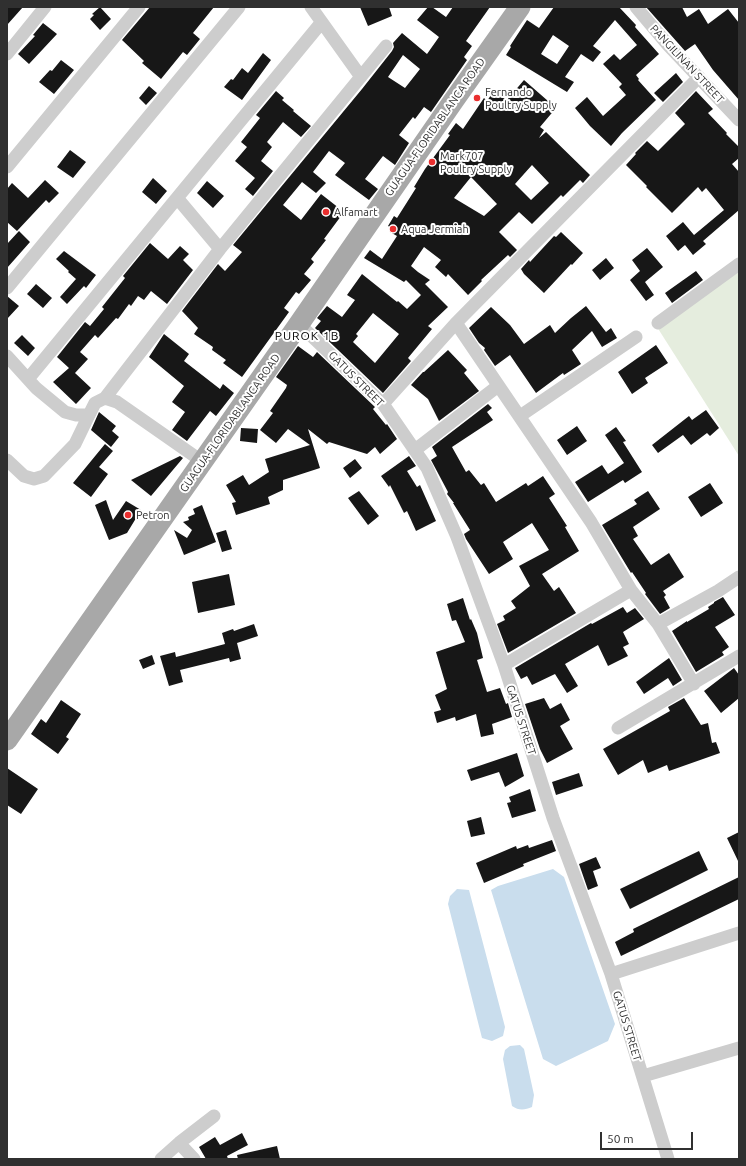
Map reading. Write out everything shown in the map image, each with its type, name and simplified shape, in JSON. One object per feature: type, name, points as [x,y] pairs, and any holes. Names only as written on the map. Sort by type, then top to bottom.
[{"type":"main road","name":"GUAGUA-FLORIDABLANCA ROAD","points":[[7,740],[520,7]]},
{"type":"street","points":[[7,54],[45,7]]},
{"type":"street","points":[[7,167],[139,7]]},
{"type":"street","points":[[7,288],[239,7]]},
{"type":"street","points":[[311,7],[361,77]]},
{"type":"street","name":"PANGILINAN STREET","points":[[636,7],[668,45],[739,120]]},
{"type":"street","points":[[28,380],[321,23]]},
{"type":"street","points":[[7,460],[24,476],[34,479],[44,476],[75,444],[95,403],[105,398],[220,249],[386,46]]},
{"type":"street","points":[[382,404],[456,323],[699,77]]},
{"type":"street","points":[[178,199],[220,249]]},
{"type":"street","points":[[658,323],[739,264]]},
{"type":"street","points":[[456,323],[591,522],[631,590],[658,624],[694,684]]},
{"type":"street","name":"GATUS STREET","points":[[299,324],[382,404],[427,468],[457,537],[504,665],[552,818],[611,974],[668,1159]]},
{"type":"street","points":[[520,416],[636,337]]},
{"type":"street","points":[[7,356],[36,388],[66,412],[76,415],[89,414]]},
{"type":"street","points":[[415,450],[498,386]]},
{"type":"street","points":[[105,398],[118,402],[203,462]]},
{"type":"street","points":[[658,624],[718,591],[739,577]]},
{"type":"street","points":[[504,665],[631,590]]},
{"type":"street","points":[[618,728],[739,656]]},
{"type":"street","points":[[611,974],[739,933]]},
{"type":"street","points":[[643,1076],[739,1048]]},
{"type":"street","points":[[161,1159],[214,1116]]},
{"type":"street","points":[[179,1143],[194,1159]]},
{"type":"green space","points":[[739,267],[739,456],[657,327]]},
{"type":"water","points":[[553,869],[564,877],[615,1024],[608,1041],[556,1066],[543,1059],[491,890],[498,886]]},
{"type":"water","points":[[457,889],[469,890],[505,1027],[503,1036],[492,1041],[482,1038],[448,904],[450,896]]},
{"type":"water","points":[[520,1045],[524,1049],[534,1095],[532,1107],[522,1110],[512,1106],[503,1059],[505,1050],[510,1046]]},
{"type":"building","points":[[7,7],[23,7],[7,25]]},
{"type":"building","points":[[100,7],[111,19],[100,30],[90,19],[94,15],[92,14]]},
{"type":"building","points":[[150,7],[214,7],[193,33],[200,39],[187,55],[183,52],[161,79],[142,63],[144,61],[122,40]]},
{"type":"building","points":[[360,7],[389,7],[392,16],[368,26]]},
{"type":"building","points":[[428,7],[432,7],[446,17],[453,7],[490,7],[466,41],[472,46],[464,57],[467,60],[431,112],[424,107],[415,119],[413,117],[399,135],[409,143],[395,165],[383,156],[365,179],[378,189],[369,200],[335,175],[345,163],[329,151],[313,172],[326,183],[316,193],[302,182],[283,205],[301,220],[321,194],[344,212],[324,239],[326,240],[311,259],[314,262],[304,274],[311,280],[299,294],[296,292],[284,308],[289,312],[242,377],[223,363],[226,360],[212,350],[213,347],[194,334],[198,328],[182,311],[218,264],[225,271],[242,252],[233,245],[362,89],[392,51],[394,47],[393,43],[402,33],[427,54],[439,37],[417,20]],"holes":[[[403,55],[420,69],[405,88],[388,77]]]},
{"type":"building","points":[[554,7],[619,7],[636,25],[635,27],[659,54],[636,75],[639,79],[638,80],[656,100],[622,133],[611,146],[590,126],[575,108],[587,97],[603,116],[626,95],[619,87],[622,84],[603,64],[614,54],[620,60],[637,45],[615,20],[593,46],[601,52],[593,62],[581,54],[565,77],[574,82],[567,92],[506,55],[511,47],[510,46],[527,20],[539,28]],"holes":[[[553,35],[569,46],[557,64],[541,54]]]},
{"type":"building","points":[[646,7],[682,7],[687,17],[699,9],[708,24],[728,9],[739,23],[739,100],[713,70],[695,44],[685,51]]},
{"type":"building","points":[[43,23],[57,34],[29,64],[18,54],[35,36],[33,35]]},
{"type":"building","points":[[263,53],[271,60],[242,100],[224,87],[231,79],[233,80],[242,68],[248,73]]},
{"type":"building","points":[[61,60],[74,70],[54,94],[39,82],[50,70],[52,71]]},
{"type":"building","points":[[676,73],[683,82],[663,102],[654,93]]},
{"type":"building","points":[[524,80],[556,108],[540,127],[544,130],[539,138],[546,132],[590,175],[583,183],[580,180],[563,197],[561,195],[532,224],[519,212],[499,232],[517,250],[510,257],[508,255],[481,280],[482,281],[468,295],[448,274],[446,277],[435,267],[441,260],[424,247],[411,266],[430,280],[425,284],[448,307],[428,326],[432,329],[408,358],[411,361],[383,393],[315,328],[321,321],[317,318],[327,306],[342,317],[355,300],[347,295],[362,274],[407,309],[421,295],[406,280],[404,282],[364,258],[370,250],[382,259],[397,236],[390,232],[392,228],[388,226],[394,216],[397,218],[416,188],[414,187],[425,169],[450,135],[448,134],[456,123],[463,129],[484,98],[487,101],[493,92],[507,100]],"holes":[[[532,165],[549,183],[531,200],[515,184]],[[471,177],[497,204],[484,216],[454,198]],[[373,313],[399,334],[375,363],[353,342],[358,336],[356,334]]]},
{"type":"building","points":[[149,86],[157,93],[146,105],[139,98]]},
{"type":"building","points":[[276,91],[284,98],[282,100],[294,110],[293,111],[311,126],[301,137],[283,122],[267,142],[272,147],[261,161],[273,171],[253,196],[245,189],[255,178],[235,161],[247,147],[241,142],[260,118],[256,115]]},
{"type":"building","points":[[696,91],[713,109],[708,113],[739,147],[739,158],[732,164],[739,172],[739,210],[703,241],[706,244],[693,255],[685,245],[678,251],[666,236],[683,222],[694,235],[724,210],[706,188],[702,192],[698,187],[672,213],[626,165],[647,141],[658,151],[685,124],[675,113]]},
{"type":"building","points":[[70,150],[86,162],[73,178],[57,167]]},
{"type":"building","points":[[153,178],[167,191],[156,204],[142,192]]},
{"type":"building","points":[[45,180],[59,193],[49,203],[46,200],[17,231],[7,222],[7,189],[12,183],[28,198]]},
{"type":"building","points":[[207,181],[224,196],[213,208],[197,193]]},
{"type":"building","points":[[19,231],[30,242],[7,268],[7,244]]},
{"type":"building","points":[[561,232],[583,253],[544,293],[524,274],[521,269],[529,260],[530,262],[554,236],[556,237]]},
{"type":"building","points":[[150,243],[168,259],[180,246],[189,254],[183,260],[193,270],[167,304],[151,291],[144,300],[138,296],[131,306],[129,304],[118,319],[116,318],[98,338],[95,335],[80,352],[88,359],[75,373],[91,388],[76,404],[53,382],[69,368],[57,357],[85,322],[90,326],[104,309],[102,307],[125,278],[123,276]]},
{"type":"building","points":[[647,248],[663,267],[645,282],[654,295],[646,301],[630,280],[640,271],[632,260]]},
{"type":"building","points":[[64,251],[96,275],[86,288],[84,286],[67,304],[60,297],[76,279],[56,259]]},
{"type":"building","points":[[606,258],[614,268],[600,280],[592,270]]},
{"type":"building","points":[[696,271],[703,280],[672,303],[665,293]]},
{"type":"building","points":[[36,284],[52,298],[43,308],[27,294]]},
{"type":"building","points":[[7,296],[19,306],[7,319]]},
{"type":"building","points":[[586,306],[606,332],[611,328],[617,338],[602,347],[592,331],[572,350],[581,364],[564,375],[563,373],[536,393],[510,355],[495,366],[484,350],[485,348],[479,343],[469,328],[491,307],[510,325],[524,344],[550,325],[555,333]]},
{"type":"building","points":[[164,334],[189,354],[184,361],[220,389],[223,384],[234,393],[216,416],[210,411],[187,441],[172,430],[185,412],[172,402],[184,386],[149,357]]},
{"type":"building","points":[[22,335],[35,348],[28,356],[14,343]]},
{"type":"building","points":[[656,345],[668,363],[645,378],[648,383],[632,394],[618,372]]},
{"type":"building","points":[[298,346],[313,357],[317,352],[375,407],[373,409],[386,425],[387,424],[397,439],[380,454],[375,447],[367,454],[329,442],[327,444],[308,429],[320,468],[283,480],[283,490],[268,497],[270,504],[236,515],[232,503],[236,502],[226,485],[243,475],[249,485],[269,472],[265,459],[310,445],[288,429],[276,443],[260,430],[273,413],[270,411],[287,385],[276,377]]},
{"type":"building","points":[[448,350],[467,370],[464,373],[479,391],[439,421],[428,399],[411,385]]},
{"type":"building","points":[[488,404],[492,408],[487,412],[493,420],[452,447],[466,472],[469,470],[481,485],[484,483],[496,502],[526,483],[528,486],[543,476],[555,494],[549,498],[567,526],[565,527],[579,551],[542,574],[554,591],[559,587],[576,613],[508,653],[497,624],[505,620],[503,616],[516,608],[511,601],[530,586],[519,566],[549,550],[532,523],[503,542],[513,559],[489,574],[466,539],[464,534],[470,530],[447,494],[448,492],[431,460],[437,456],[432,447]]},
{"type":"building","points":[[706,410],[719,428],[710,436],[707,433],[691,445],[683,435],[658,453],[652,445],[689,416],[692,420]]},
{"type":"building","points":[[99,412],[116,426],[112,431],[119,437],[111,447],[91,430]]},
{"type":"building","points":[[577,426],[587,441],[567,455],[557,440]]},
{"type":"building","points":[[616,427],[626,441],[623,442],[642,472],[625,483],[623,480],[588,502],[575,482],[602,465],[608,474],[624,463],[605,435]]},
{"type":"building","points":[[241,428],[258,429],[257,443],[240,441]]},
{"type":"building","points":[[105,444],[113,451],[99,467],[108,474],[91,497],[73,483]]},
{"type":"building","points":[[180,456],[183,458],[151,496],[131,480]]},
{"type":"building","points":[[409,456],[416,466],[407,471],[417,487],[420,485],[436,521],[416,531],[407,511],[404,513],[390,485],[389,487],[381,476]]},
{"type":"building","points":[[355,459],[362,468],[350,478],[343,468]]},
{"type":"building","points":[[710,483],[723,503],[701,517],[688,497]]},
{"type":"building","points":[[359,491],[379,516],[368,525],[348,498]]},
{"type":"building","points":[[648,491],[660,509],[633,527],[638,536],[633,539],[651,565],[669,553],[684,577],[663,591],[666,595],[664,597],[670,608],[660,614],[645,594],[646,593],[632,572],[631,573],[602,525],[637,504],[634,500]]},
{"type":"building","points":[[106,500],[113,520],[126,501],[141,510],[127,533],[109,540],[95,505]]},
{"type":"building","points":[[202,505],[216,542],[184,555],[174,530],[187,538],[192,530],[183,522],[189,520],[188,517],[195,514],[193,509]]},
{"type":"building","points":[[226,530],[232,549],[222,552],[216,533]]},
{"type":"building","points":[[229,574],[235,605],[198,613],[192,582]]},
{"type":"building","points":[[723,597],[735,615],[715,627],[729,647],[722,652],[724,655],[696,672],[672,631],[709,609],[708,607]]},
{"type":"building","points":[[463,598],[470,620],[471,619],[477,633],[483,658],[477,660],[487,692],[500,688],[506,704],[508,703],[512,717],[492,724],[494,734],[481,737],[476,714],[456,721],[455,717],[437,723],[434,712],[441,710],[435,695],[447,689],[436,652],[465,642],[456,620],[452,621],[447,604]]},
{"type":"building","points":[[623,607],[627,613],[635,608],[644,619],[623,632],[629,644],[623,647],[628,656],[608,666],[598,645],[565,664],[578,686],[567,693],[555,674],[532,685],[527,676],[521,679],[515,668],[591,623],[592,624]]},
{"type":"building","points":[[254,624],[258,636],[237,643],[241,659],[230,662],[229,658],[180,670],[183,682],[169,686],[160,656],[175,652],[176,657],[225,644],[222,633],[233,629],[234,631]]},
{"type":"building","points":[[152,655],[155,664],[143,669],[139,660]]},
{"type":"building","points":[[669,658],[682,680],[673,686],[668,678],[644,694],[636,682]]},
{"type":"building","points":[[734,668],[739,675],[739,698],[721,713],[704,691]]},
{"type":"building","points":[[544,698],[550,709],[561,703],[570,720],[560,726],[573,749],[547,763],[540,749],[525,704]]},
{"type":"building","points":[[684,698],[701,725],[708,723],[712,743],[716,742],[720,753],[669,771],[667,765],[648,773],[643,760],[618,775],[603,749],[670,711],[668,707]]},
{"type":"building","points":[[61,700],[81,714],[66,737],[69,739],[58,754],[31,734],[41,719],[46,723]]},
{"type":"building","points":[[517,753],[524,776],[505,787],[499,772],[471,781],[467,770]]},
{"type":"building","points":[[7,768],[38,789],[21,814],[7,805]]},
{"type":"building","points":[[579,773],[583,786],[556,795],[552,782]]},
{"type":"building","points":[[530,789],[536,811],[512,818],[507,803],[511,802],[509,797]]},
{"type":"building","points":[[481,817],[485,834],[471,837],[467,821]]},
{"type":"building","points":[[739,832],[739,863],[727,838]]},
{"type":"building","points":[[552,840],[556,851],[523,864],[524,866],[484,883],[476,863],[516,846],[517,849],[528,845],[529,848]]},
{"type":"building","points":[[699,851],[708,870],[630,909],[620,889]]},
{"type":"building","points":[[596,857],[601,868],[593,871],[598,886],[588,890],[579,864]]},
{"type":"building","points":[[739,877],[739,899],[621,956],[615,942],[634,932],[633,929]]},
{"type":"building","points":[[242,1133],[248,1145],[227,1156],[228,1159],[206,1159],[199,1147],[215,1137],[220,1145]]},
{"type":"building","points":[[277,1146],[280,1159],[238,1159],[237,1155]]},
{"type":"place","name":"Fernando Poultry Supply","points":[[477,98]]},
{"type":"place","name":"Mark707 Poultry Supply","points":[[432,162]]},
{"type":"place","name":"Alfamart","points":[[326,212]]},
{"type":"place","name":"Aqua Jermiah","points":[[393,229]]},
{"type":"place","name":"Petron","points":[[128,515]]},
{"type":"district","name":"PUROK 1B","points":[[307,336]]}]
